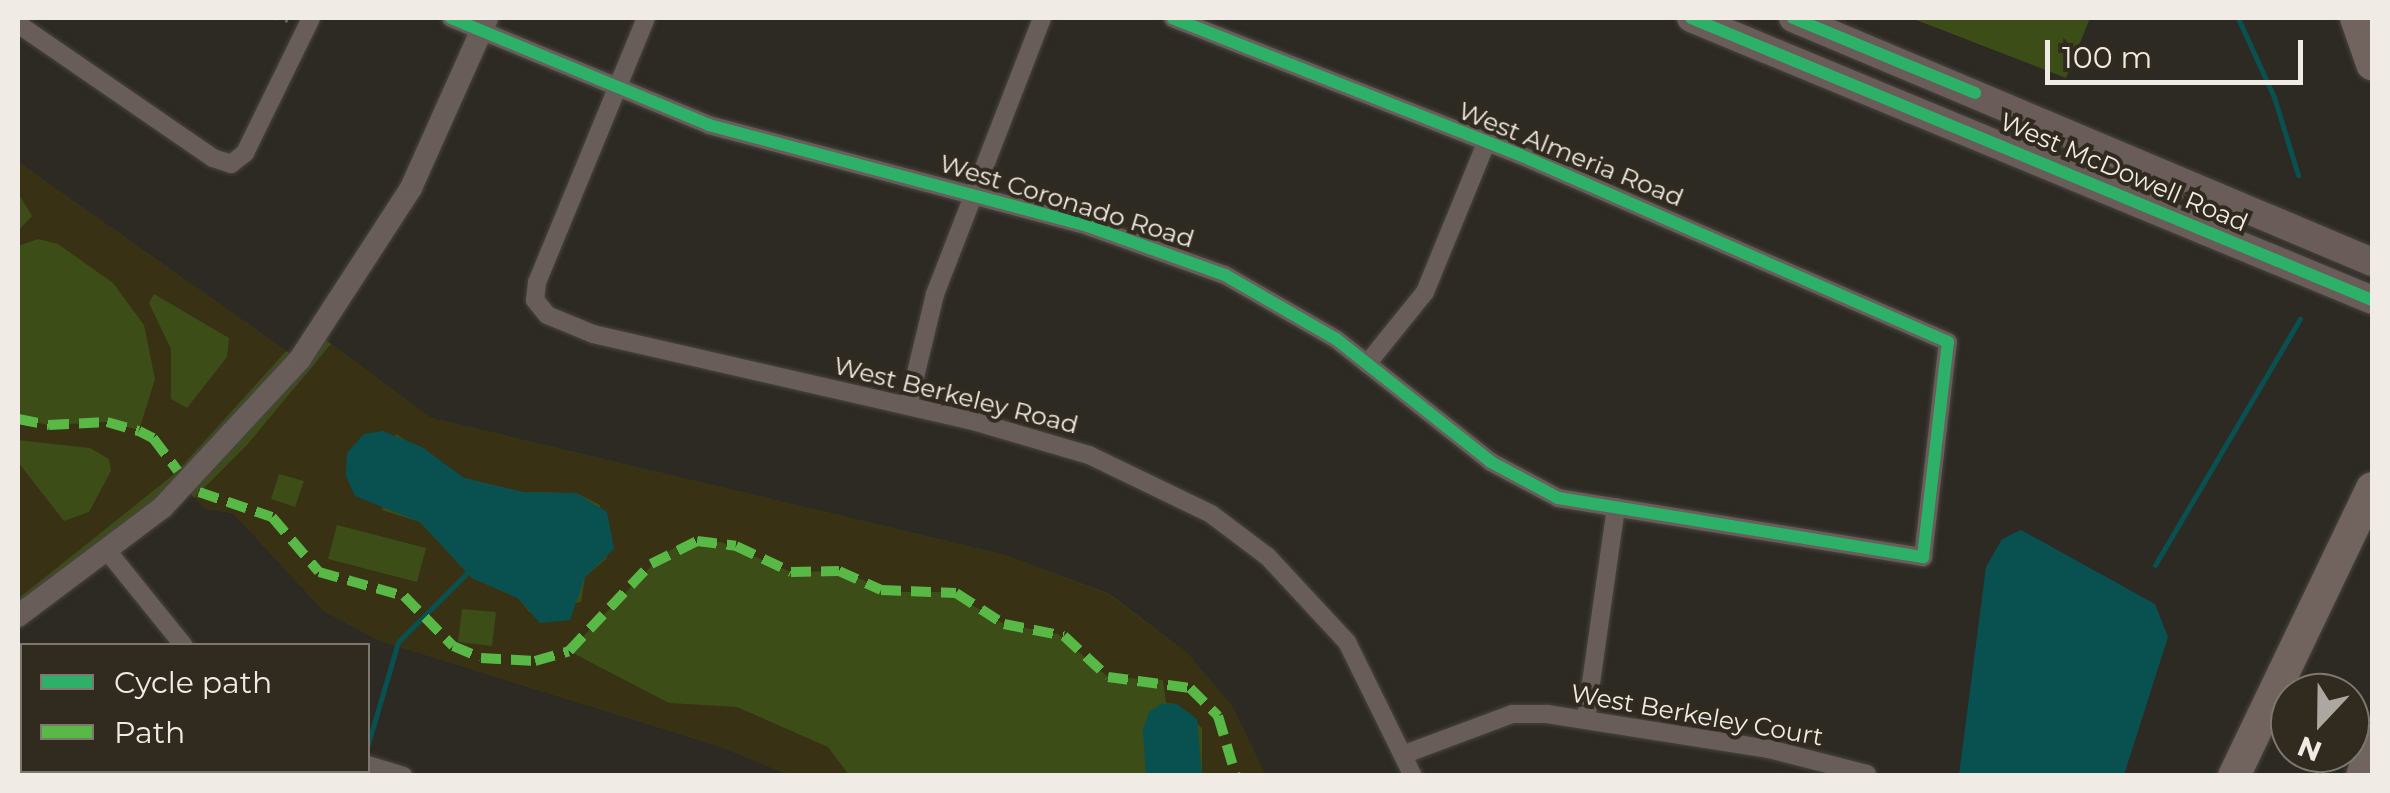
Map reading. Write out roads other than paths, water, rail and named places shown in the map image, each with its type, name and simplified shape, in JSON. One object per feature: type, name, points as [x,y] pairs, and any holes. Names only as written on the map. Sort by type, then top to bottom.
[{"type":"highway","points":[[2356,18],[2372,64]]},
{"type":"highway","points":[[2234,776],[2372,488]]},
{"type":"highway","points":[[2362,776],[2372,745]]},
{"type":"main road","name":"West McDowell Road","points":[[1691,18],[2372,300]]},
{"type":"main road","name":"West McDowell Road","points":[[1793,18],[2372,262]]},
{"type":"street","points":[[18,24],[213,158],[232,164],[258,129],[311,18]]},
{"type":"street","name":"West Coronado Road","points":[[451,18],[485,24],[616,88],[709,124],[972,193],[1224,276],[1367,364],[1519,480],[1558,498],[1923,557]]},
{"type":"street","points":[[616,88],[646,18]]},
{"type":"street","points":[[908,406],[935,294],[1042,18]]},
{"type":"street","name":"West Almeria Road","points":[[1173,18],[1486,143],[1948,342],[1923,557]]},
{"type":"street","points":[[18,616],[109,553],[222,448],[319,335],[411,188],[485,24]]},
{"type":"street","name":"West Berkeley Road","points":[[616,88],[535,300],[568,327],[908,406],[1089,456],[1211,514],[1268,557],[1346,642],[1405,754],[1412,776]]},
{"type":"street","points":[[1367,364],[1425,292],[1486,143]]},
{"type":"street","points":[[1586,718],[1616,507]]},
{"type":"street","points":[[109,553],[182,643]]},
{"type":"street","name":"West Berkeley Court","points":[[1405,754],[1512,714],[1586,718],[1770,749],[1867,774]]},
{"type":"street","points":[[370,766],[402,776]]},
{"type":"water","points":[[383,431],[422,447],[464,478],[523,492],[576,493],[607,512],[614,549],[585,577],[570,620],[540,623],[518,598],[472,578],[420,522],[355,496],[346,476],[347,453],[364,434]]},
{"type":"water","points":[[2021,530],[2155,604],[2168,637],[2124,775],[1959,775],[1986,567],[2002,539]]},
{"type":"water","points":[[1161,704],[1177,704],[1197,719],[1202,775],[1146,775],[1143,730],[1149,712]]},
{"type":"waterway","points":[[2238,18],[2274,97],[2298,175]]},
{"type":"waterway","points":[[2155,565],[2300,319]]},
{"type":"waterway","points":[[370,737],[398,642],[467,573]]}]
